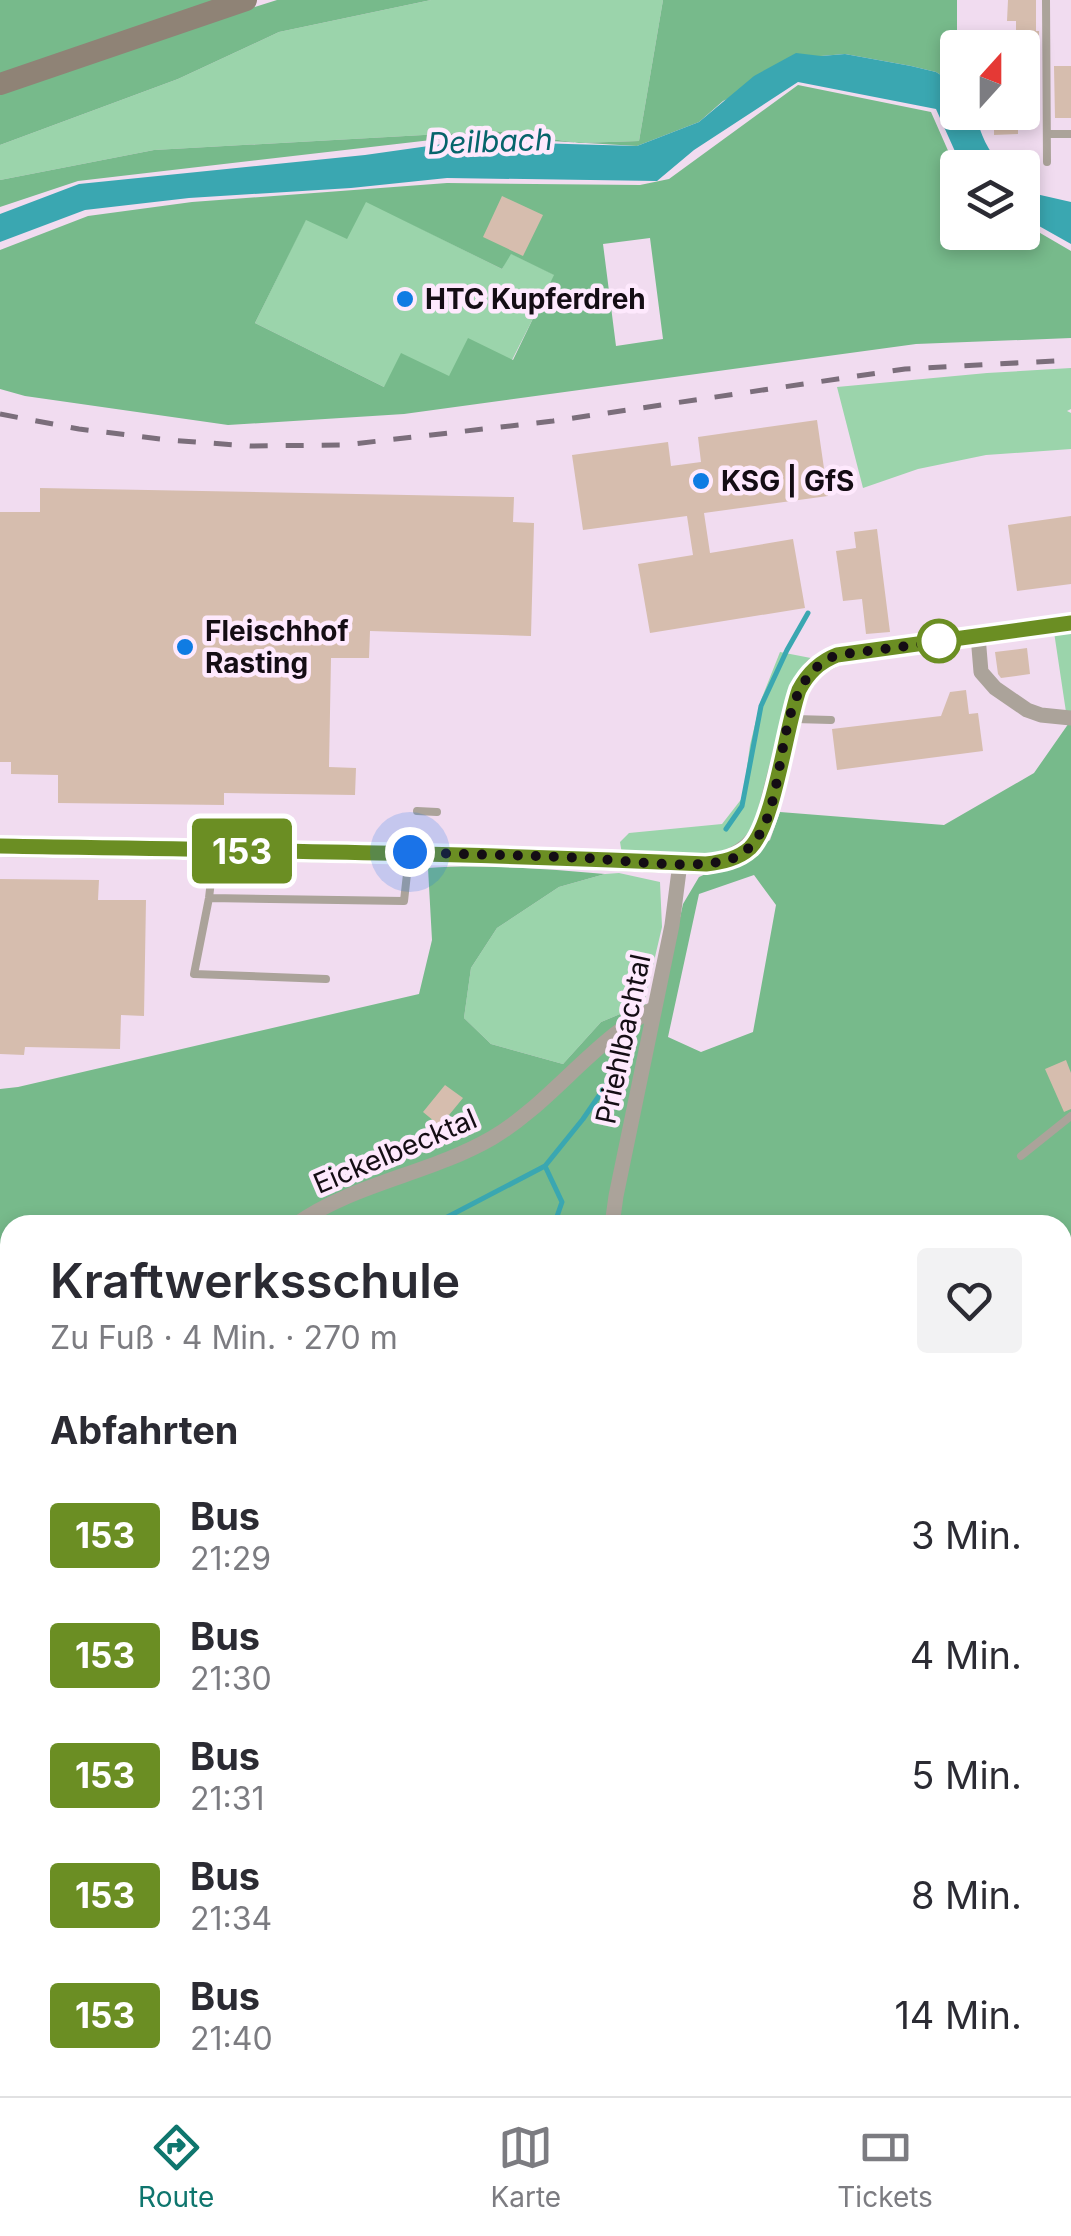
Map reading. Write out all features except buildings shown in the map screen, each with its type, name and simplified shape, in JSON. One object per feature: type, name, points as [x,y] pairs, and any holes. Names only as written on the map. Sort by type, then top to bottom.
[{"type":"main road","points":[[0,84],[246,0]]},
{"type":"street","points":[[0,846],[410,852],[722,862],[748,850],[764,826],[790,718],[814,668],[830,658],[879,649],[1071,623]]},
{"type":"street","points":[[978,636],[981,672],[995,688],[1027,710],[1071,718]]},
{"type":"street","name":"Priehlbachtal","points":[[614,1215],[672,924],[680,863]]},
{"type":"street","name":"Eickelbecktal","points":[[313,1215],[494,1137],[547,1096],[609,1039],[653,1009]]},
{"type":"lane","points":[[1046,0],[1047,162]]},
{"type":"lane","points":[[1047,134],[1071,134]]},
{"type":"lane","points":[[790,718],[832,720]]},
{"type":"lane","points":[[417,812],[437,812]]},
{"type":"lane","points":[[214,850],[194,974],[326,979]]},
{"type":"lane","points":[[209,898],[404,902],[410,852]]},
{"type":"lane","points":[[1022,1156],[1071,1116]]},
{"type":"green space","points":[[0,0],[240,0],[0,82]]},
{"type":"green space","points":[[277,0],[431,0],[279,32],[178,79],[0,145],[0,86]]},
{"type":"green space","points":[[431,0],[663,0],[639,141],[579,143],[495,131],[154,150],[0,180],[0,145],[178,79],[279,32]]},
{"type":"green space","points":[[663,0],[957,0],[957,30],[940,30],[940,74],[845,54],[821,56],[723,101],[699,122],[637,146],[583,143],[639,141]]},
{"type":"green space","points":[[798,85],[931,112],[948,150],[940,150],[940,250],[1040,250],[1040,233],[1071,251],[1071,338],[916,344],[404,414],[228,425],[25,396],[0,389],[0,250],[88,216],[192,202],[447,183],[640,185],[669,179]],"holes":[[[366,202],[502,269],[511,254],[554,275],[513,360],[468,338],[449,376],[401,353],[384,387],[255,323],[306,220],[347,239]],[[650,238],[663,339],[616,346],[603,244]]]},
{"type":"green space","points":[[495,131],[574,142],[466,136],[78,181],[0,207],[0,180],[154,150]]},
{"type":"green space","name":"HTC Kupferdreh","points":[[366,201],[502,269],[510,253],[555,275],[512,360],[384,387],[255,323],[306,219]]},
{"type":"green space","points":[[1071,368],[1071,409],[1067,411],[1071,413],[1071,449],[986,455],[918,469],[863,488],[837,387]]},
{"type":"green space","points":[[1071,630],[1071,717],[1066,712],[1054,632]]},
{"type":"green space","points":[[780,652],[821,660],[814,665],[761,822],[724,859],[622,854],[620,842],[629,833],[722,824],[743,797],[761,700]]},
{"type":"green space","points":[[1071,720],[1071,1215],[0,1215],[0,1089],[419,994],[432,940],[428,868],[517,868],[605,874],[559,887],[497,928],[471,968],[464,1018],[491,1044],[563,1064],[601,1022],[644,1004],[660,1009],[683,904],[699,877],[750,854],[770,840],[780,812],[944,825],[1034,773]],"holes":[[[754,875],[776,905],[753,1032],[701,1052],[668,1037],[699,894]]]},
{"type":"green space","points":[[619,873],[660,882],[662,927],[644,1004],[601,1022],[563,1064],[491,1044],[464,1018],[471,968],[497,928],[559,887]]},
{"type":"water","points":[[796,53],[845,54],[911,66],[940,74],[940,118],[936,109],[798,82],[694,150],[657,181],[447,178],[189,198],[85,210],[0,242],[0,214],[79,184],[464,141],[637,146],[699,122],[754,76]]},
{"type":"water","points":[[945,130],[981,130],[990,150],[954,150]]},
{"type":"water","points":[[1040,195],[1071,202],[1071,244],[1040,227]]},
{"type":"waterway","points":[[726,829],[742,806],[761,706],[808,613]]},
{"type":"waterway","points":[[451,1215],[545,1166],[616,1071]]},
{"type":"waterway","points":[[545,1166],[562,1202],[557,1215]]},
{"type":"railway","points":[[0,414],[169,440],[250,446],[344,445],[553,421],[905,369],[1071,360]]},
{"type":"bus line","name":"153","points":[[0,846],[410,852],[722,862],[748,850],[764,826],[799,690],[808,674],[822,662],[837,655],[1071,623]]},
{"type":"place","name":"HTC Kupferdreh","points":[[405,299]]},
{"type":"place","name":"KSG | GfS","points":[[701,481]]},
{"type":"place","name":"Fleischhof Rasting","points":[[185,647]]},
{"type":"route","points":[[410,852],[706,864],[734,858],[748,850],[764,826],[793,709],[808,674],[837,655],[954,640],[939,641]]},
{"type":"water label","name":"Deilbach","points":[[490,141]]}]
